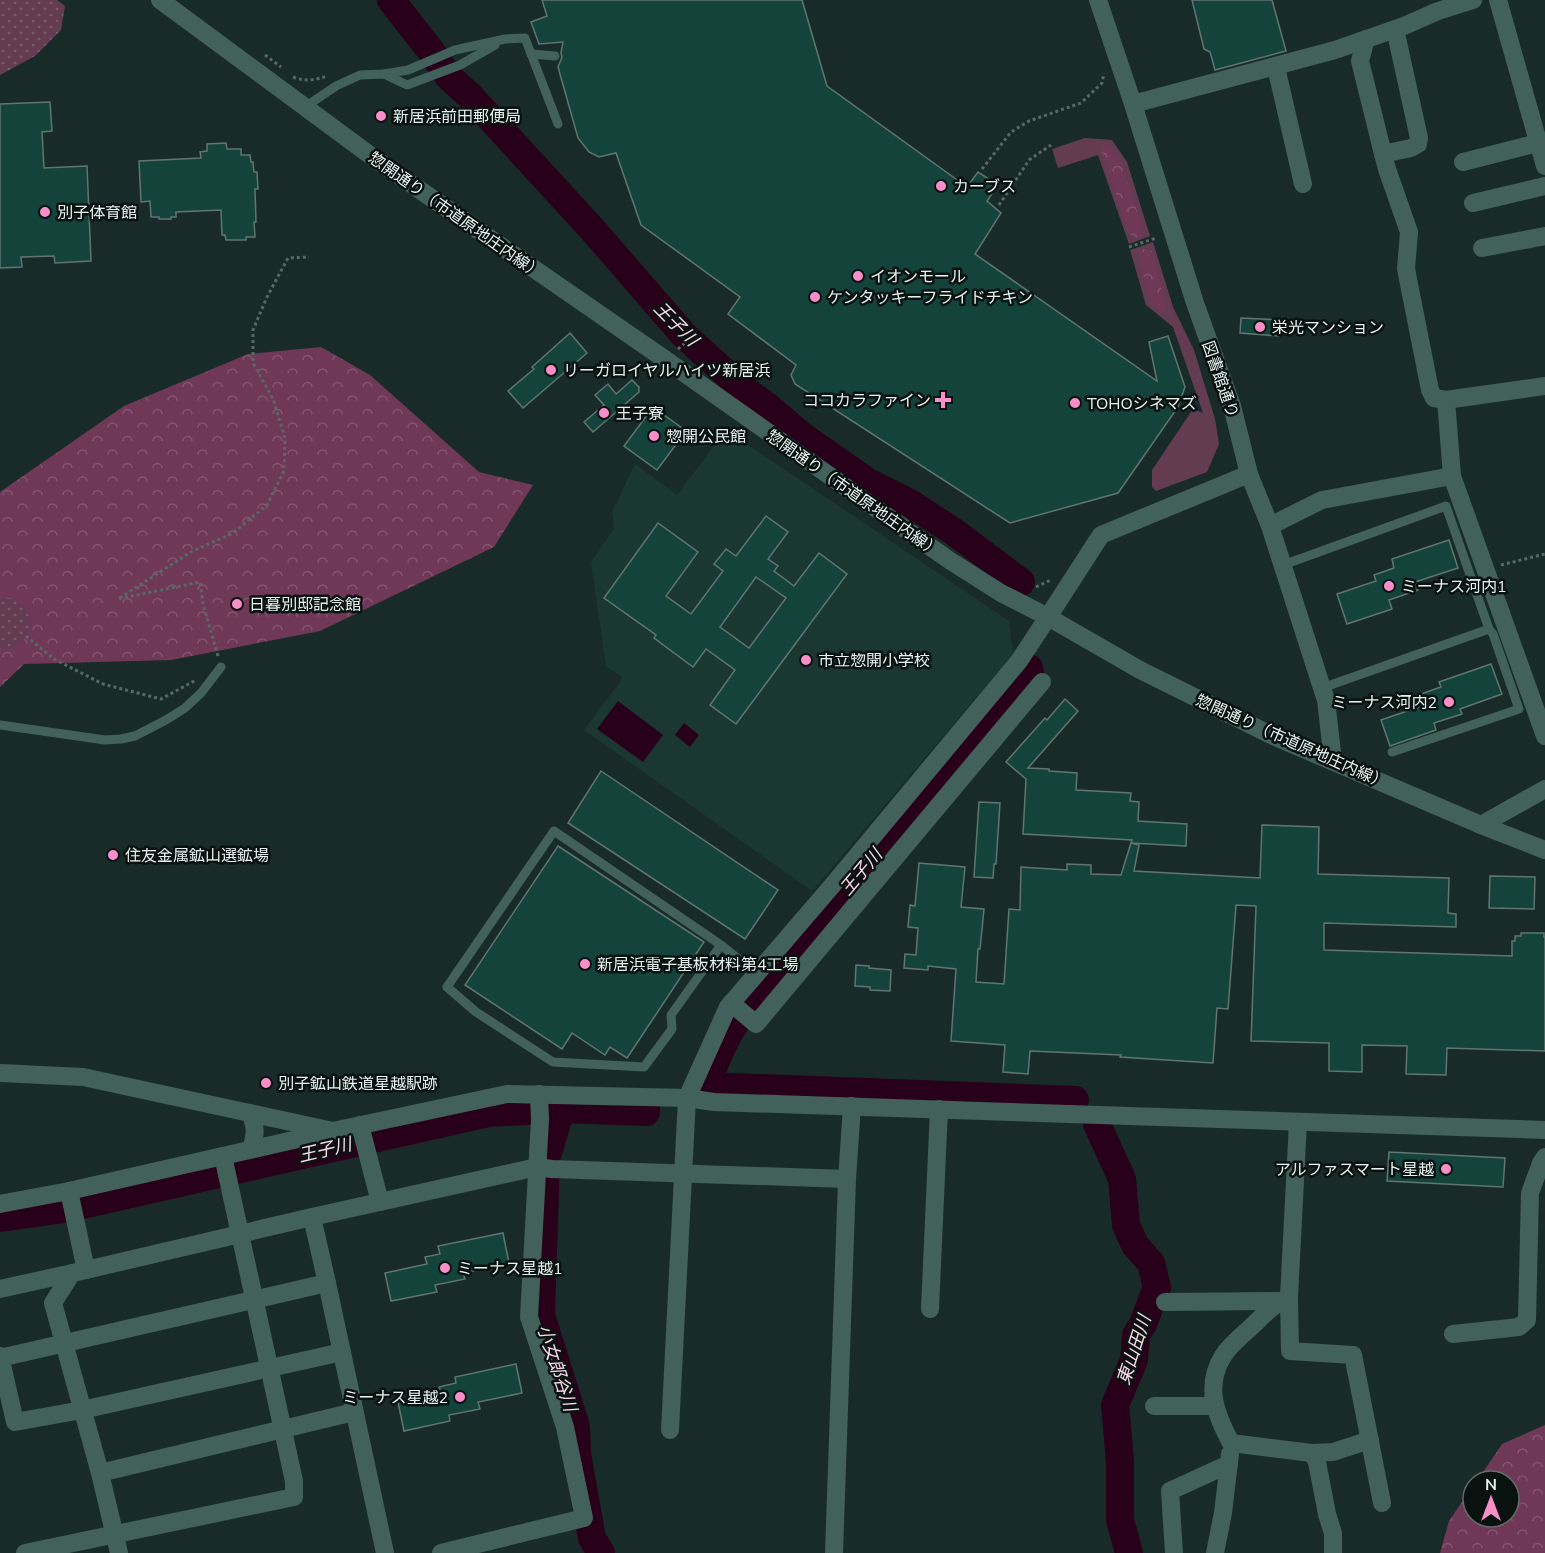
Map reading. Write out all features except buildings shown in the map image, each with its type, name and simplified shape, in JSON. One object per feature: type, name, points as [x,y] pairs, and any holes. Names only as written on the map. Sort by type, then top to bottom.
[{"type":"street","name":"惣開通り（市道原地庄内線）","points":[[160,0],[378,161],[949,560],[1002,593],[1140,670],[1273,736],[1545,850]]},
{"type":"street","name":"図書館通り","points":[[1098,0],[1195,303],[1232,406],[1250,474],[1270,526],[1326,700],[1333,761]]},
{"type":"street","points":[[1133,104],[1276,67],[1366,39],[1473,0]]},
{"type":"street","points":[[1498,0],[1545,166]]},
{"type":"street","points":[[1383,154],[1411,148],[1418,144],[1419,138],[1395,29]]},
{"type":"street","points":[[1366,39],[1360,61],[1387,169],[1409,232],[1406,269],[1430,390],[1434,398],[1446,400],[1545,386]]},
{"type":"street","points":[[1276,67],[1303,184]]},
{"type":"street","points":[[1463,162],[1538,143]]},
{"type":"street","points":[[1473,203],[1545,186]]},
{"type":"street","points":[[1482,248],[1545,236]]},
{"type":"street","points":[[1446,400],[1452,476],[1545,736]]},
{"type":"street","points":[[670,1430],[687,1098],[728,1007],[1019,661],[1101,535],[1250,474]]},
{"type":"street","points":[[1270,526],[1322,500],[1452,476]]},
{"type":"street","points":[[731,1004],[756,1024],[1042,682]]},
{"type":"street","points":[[1481,825],[1545,789]]},
{"type":"street","points":[[0,1073],[83,1077],[333,1131]]},
{"type":"street","points":[[0,1204],[70,1192],[251,1149],[333,1131],[361,1128],[507,1094],[539,1097],[687,1098],[714,1102],[1545,1131]]},
{"type":"street","points":[[441,1553],[584,1518],[565,1427],[529,1317],[544,1168],[539,1097]]},
{"type":"street","points":[[834,1553],[847,1179],[852,1106]]},
{"type":"street","points":[[930,1309],[939,1109]]},
{"type":"street","points":[[250,1113],[255,1124],[255,1139],[251,1149]]},
{"type":"street","points":[[1298,1122],[1285,1299],[1290,1351],[1353,1355],[1382,1503]]},
{"type":"street","points":[[361,1128],[380,1202]]},
{"type":"street","points":[[25,1553],[294,1497],[294,1481],[284,1429],[223,1156]]},
{"type":"street","points":[[1453,1334],[1519,1327],[1527,1320],[1530,1193],[1545,1157]]},
{"type":"street","points":[[0,1289],[240,1233],[544,1168],[847,1179]]},
{"type":"street","points":[[70,1192],[79,1272],[53,1303],[100,1473],[119,1553]]},
{"type":"street","points":[[312,1217],[385,1553]]},
{"type":"street","points":[[327,1283],[0,1357],[7,1424],[82,1410],[342,1352]]},
{"type":"street","points":[[1165,1302],[1285,1299]]},
{"type":"street","points":[[1215,1553],[1232,1443],[1219,1420],[1215,1406],[1213,1394],[1216,1370],[1224,1354],[1260,1318],[1285,1299]]},
{"type":"street","points":[[1154,1407],[1215,1406]]},
{"type":"street","points":[[100,1473],[354,1412]]},
{"type":"street","points":[[1232,1443],[1312,1453],[1333,1452],[1370,1440]]},
{"type":"street","points":[[1312,1453],[1317,1462],[1333,1533],[1333,1553]]},
{"type":"street","points":[[1174,1553],[1170,1491],[1229,1464]]},
{"type":"lane","points":[[305,107],[336,86],[360,75],[408,70],[454,50],[505,39],[525,38],[558,124]]},
{"type":"lane","points":[[384,74],[407,85],[460,65],[505,39]]},
{"type":"lane","points":[[531,54],[555,56]]},
{"type":"lane","points":[[1282,565],[1446,506],[1519,709],[1392,752]]},
{"type":"lane","points":[[1322,688],[1489,629]]},
{"type":"lane","points":[[0,725],[105,740],[121,740],[150,729],[185,708],[201,693],[221,667]]},
{"type":"lane","points":[[721,945],[671,1015],[672,1029],[644,1067],[553,1062],[476,1011],[447,987],[554,831],[721,945],[756,973]]},
{"type":"path","points":[[261,53],[285,70]]},
{"type":"path","points":[[982,169],[1011,132],[1029,121],[1080,103],[1102,83],[1106,67]]},
{"type":"path","points":[[293,76],[312,81],[333,73]]},
{"type":"path","points":[[999,205],[1029,160],[1051,145]]},
{"type":"path","points":[[1130,247],[1156,238]]},
{"type":"path","points":[[26,636],[54,659],[103,684],[161,699],[221,667],[203,604],[200,582],[118,599],[190,552],[233,533],[267,505],[284,471],[285,438],[273,399],[253,363],[253,330],[267,297],[288,258],[309,257]]},
{"type":"path","points":[[681,346],[697,333]]},
{"type":"path","points":[[1485,569],[1545,554]]},
{"type":"shaded area","points":[[0,0],[57,0],[65,6],[61,30],[35,56],[0,75]]},
{"type":"shaded area","points":[[1085,138],[1112,140],[1127,162],[1150,236],[1129,244],[1098,155],[1058,168],[1052,149]]},
{"type":"shaded area","points":[[1153,242],[1173,307],[1194,350],[1215,419],[1219,444],[1207,472],[1156,491],[1152,487],[1152,470],[1193,409],[1203,413],[1173,327],[1146,305],[1130,250]]},
{"type":"shaded area","name":"市立惣開小学校","points":[[726,430],[1009,621],[1013,654],[812,891],[584,730],[623,678],[606,666],[591,562],[614,529],[612,512],[635,464],[677,495]]},
{"type":"shaded area","points":[[0,598],[13,600],[23,606],[28,614],[30,624],[28,633],[13,647],[0,648]]},
{"type":"shaded area","points":[[618,701],[663,735],[643,762],[597,729]]},
{"type":"shaded area","points":[[684,723],[699,735],[690,747],[675,735]]},
{"type":"green space","points":[[1104,145],[1108,145],[1120,160],[1143,229],[1142,235],[1135,238],[1129,233],[1101,150]]},
{"type":"green space","points":[[1143,249],[1152,251],[1166,308],[1162,312],[1152,304],[1146,289],[1139,254]]},
{"type":"green space","points":[[321,347],[370,375],[479,472],[533,485],[494,547],[320,631],[171,660],[24,664],[0,687],[0,492],[124,406],[248,354]]},
{"type":"green space","points":[[1545,1425],[1545,1553],[1440,1553],[1449,1521],[1461,1504],[1461,1529],[1521,1529],[1521,1469],[1485,1469],[1502,1444]]},
{"type":"waterway","name":"王子川","points":[[391,0],[449,77],[470,96],[592,229],[684,335],[741,387],[801,435],[868,482],[910,503],[953,531],[1021,582]]},
{"type":"waterway","name":"王子川","points":[[1029,668],[1030,674],[737,1020],[725,1041],[706,1086],[1075,1100]]},
{"type":"waterway","name":"王子川","points":[[0,1218],[64,1209],[488,1113],[561,1109],[646,1112],[646,1103]]},
{"type":"waterway","name":"小女郎谷川","points":[[561,1109],[546,1159],[541,1315],[576,1427],[577,1454],[592,1538],[601,1553]]},
{"type":"waterway","name":"東山田川","points":[[1097,1124],[1122,1179],[1126,1225],[1135,1245],[1151,1263],[1157,1287],[1143,1324],[1136,1335],[1134,1360],[1115,1405],[1120,1462],[1120,1520],[1129,1553]]},
{"type":"place","name":"新居浜前田郵便局","points":[[381,116]]},
{"type":"place","name":"カーブス","points":[[941,186]]},
{"type":"place","name":"別子体育館","points":[[45,212]]},
{"type":"place","name":"イオンモール","points":[[858,276]]},
{"type":"place","name":"ケンタッキーフライドチキン","points":[[815,297]]},
{"type":"place","name":"栄光マンション","points":[[1260,327]]},
{"type":"place","name":"リーガロイヤルハイツ新居浜","points":[[551,370]]},
{"type":"place","name":"ココカラファイン","points":[[943,400]]},
{"type":"place","name":"TOHOシネマズ","points":[[1075,403]]},
{"type":"place","name":"王子寮","points":[[604,413]]},
{"type":"place","name":"惣開公民館","points":[[654,436]]},
{"type":"place","name":"ミーナス河内1","points":[[1389,586]]},
{"type":"place","name":"日暮別邸記念館","points":[[237,604]]},
{"type":"place","name":"市立惣開小学校","points":[[806,660]]},
{"type":"place","name":"ミーナス河内2","points":[[1449,702]]},
{"type":"place","name":"住友金属鉱山選鉱場","points":[[113,855]]},
{"type":"place","name":"新居浜電子基板材料第4工場","points":[[585,964]]},
{"type":"place","name":"別子鉱山鉄道星越駅跡","points":[[266,1083]]},
{"type":"place","name":"アルファスマート星越","points":[[1446,1169]]},
{"type":"place","name":"ミーナス星越1","points":[[445,1268]]},
{"type":"place","name":"ミーナス星越2","points":[[460,1397]]}]
